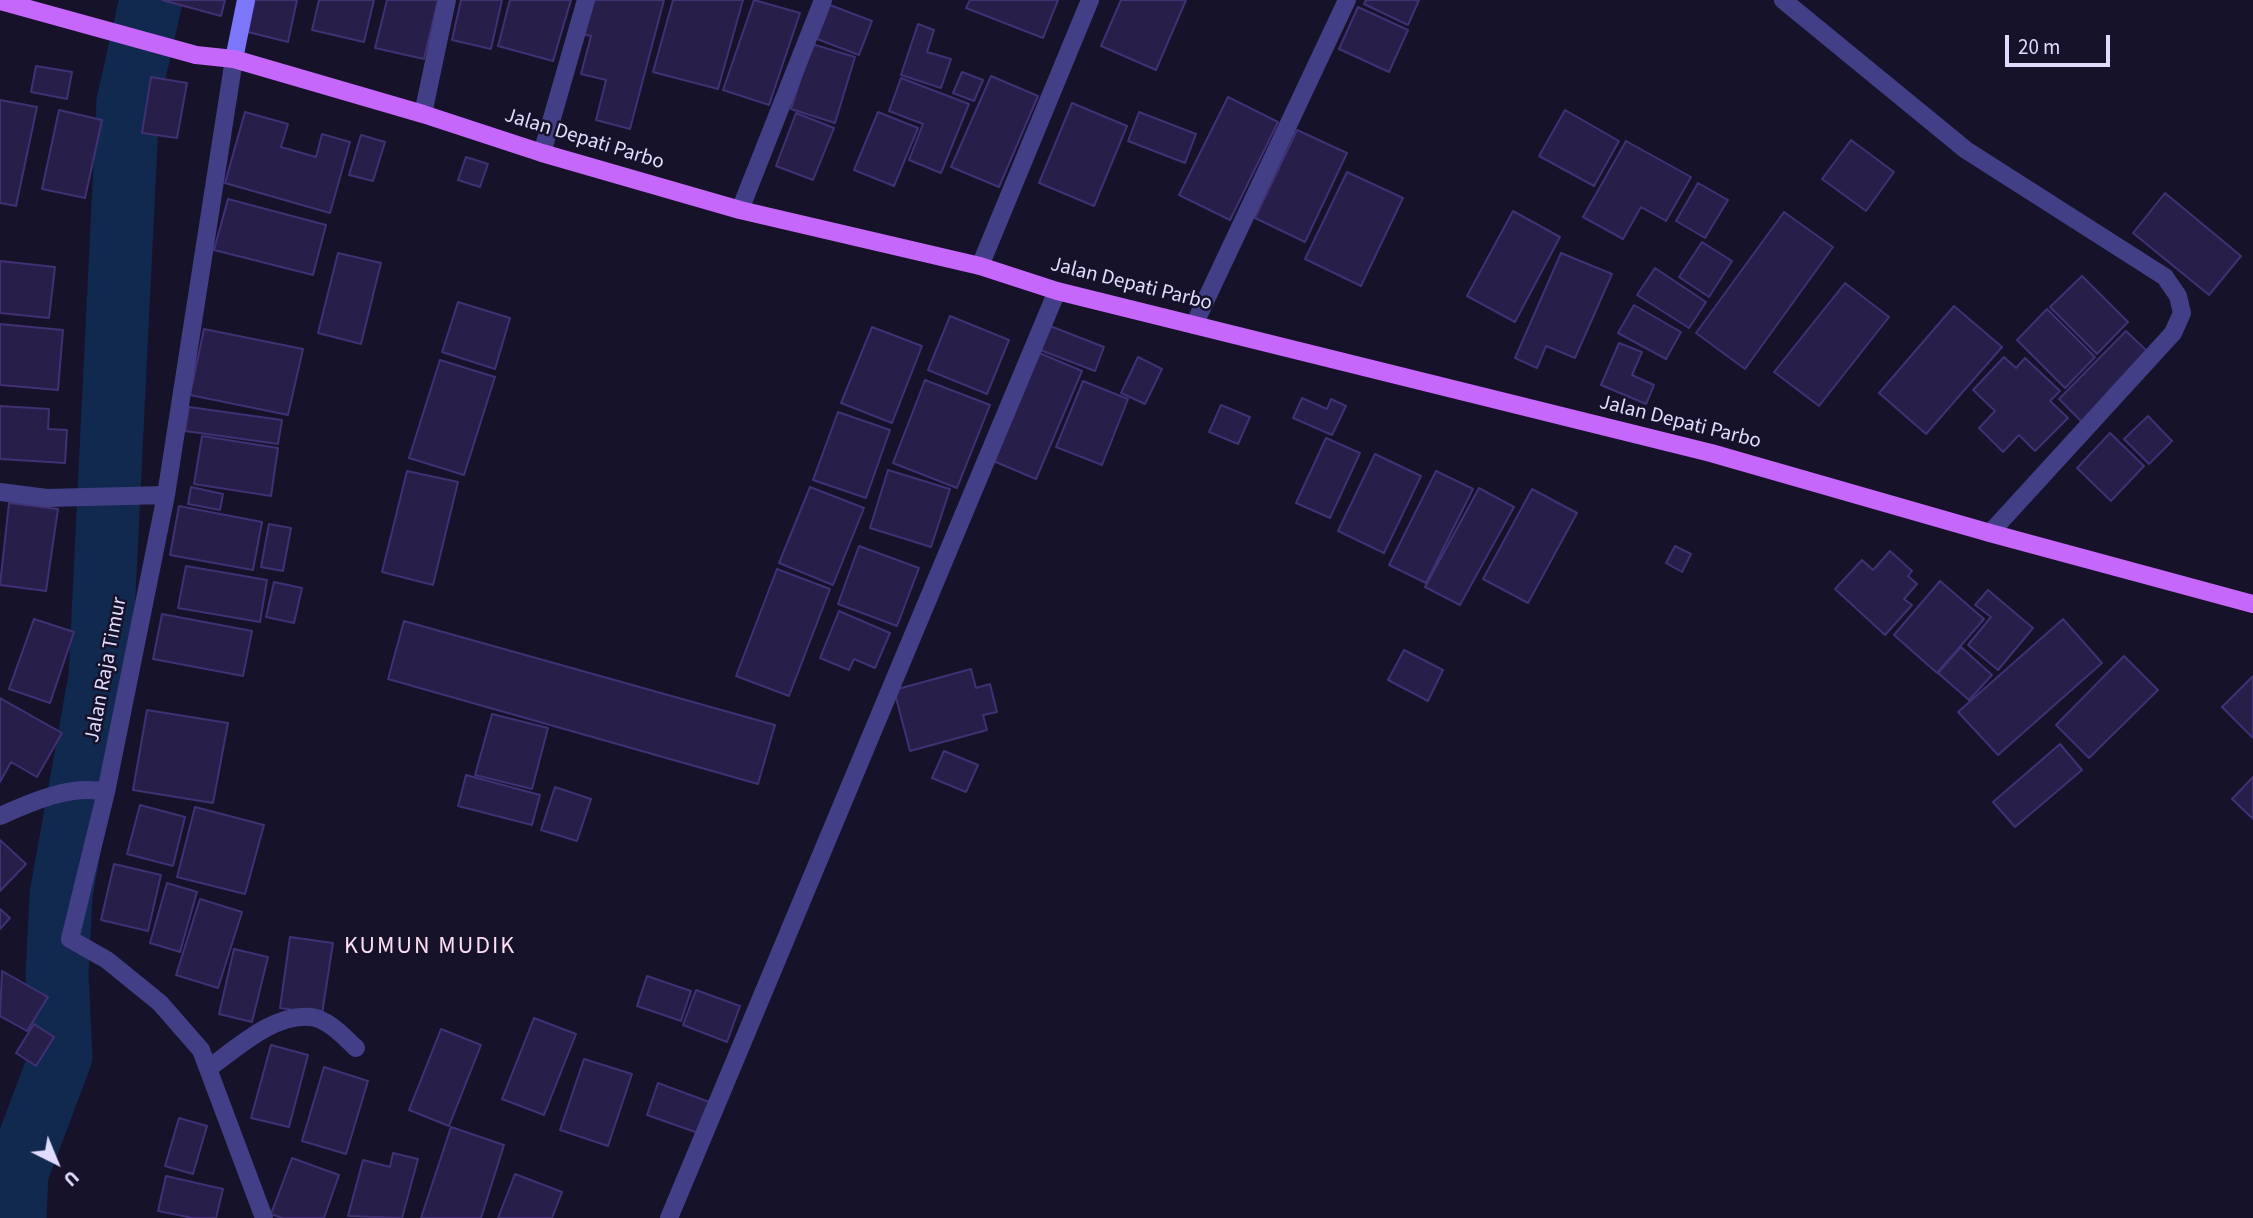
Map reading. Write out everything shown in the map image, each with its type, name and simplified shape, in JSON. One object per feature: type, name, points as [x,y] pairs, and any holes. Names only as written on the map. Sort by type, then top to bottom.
[{"type":"main road","name":"Jalan Depati Parbo","points":[[0,1],[195,55],[233,59],[740,210],[980,267],[1057,291],[1710,453],[2253,604]]},
{"type":"street","points":[[233,59],[246,0]]},
{"type":"street","points":[[423,114],[447,0]]},
{"type":"street","points":[[542,153],[586,0]]},
{"type":"street","points":[[740,210],[823,0]]},
{"type":"street","points":[[980,267],[1090,0]]},
{"type":"street","points":[[1194,325],[1347,0]]},
{"type":"street","points":[[1783,0],[1966,150],[2128,251],[2165,277],[2178,296],[2182,313],[2173,333],[1990,533]]},
{"type":"street","name":"Jalan Raja Timur","points":[[233,59],[166,495],[98,790],[70,939],[107,960],[160,1003],[201,1050],[264,1218]]},
{"type":"street","points":[[669,1218],[1057,291]]},
{"type":"street","points":[[0,492],[47,498],[166,495]]},
{"type":"street","points":[[0,816],[61,794],[98,790]]},
{"type":"street","points":[[209,1068],[260,1032],[288,1021],[312,1017],[332,1027],[356,1048]]},
{"type":"building","points":[[162,0],[225,0],[221,16]]},
{"type":"building","points":[[255,0],[297,0],[288,42],[248,32]]},
{"type":"building","points":[[319,0],[374,0],[364,42],[312,30]]},
{"type":"building","points":[[387,0],[438,0],[424,59],[375,48]]},
{"type":"building","points":[[461,0],[502,0],[491,49],[452,40]]},
{"type":"building","points":[[510,0],[571,0],[553,61],[498,46]]},
{"type":"building","points":[[591,0],[664,0],[630,129],[596,120],[606,80],[581,74],[591,36],[582,34]]},
{"type":"building","points":[[673,0],[743,0],[718,89],[653,72]]},
{"type":"building","points":[[754,0],[800,13],[769,105],[723,90]]},
{"type":"building","points":[[970,0],[1058,0],[1043,38],[966,8]]},
{"type":"building","points":[[1121,0],[1186,0],[1156,70],[1101,46]]},
{"type":"building","points":[[1366,0],[1419,0],[1408,25],[1364,4]]},
{"type":"building","points":[[830,5],[872,21],[859,55],[817,39]]},
{"type":"building","points":[[1358,7],[1408,30],[1389,72],[1339,49]]},
{"type":"building","points":[[918,24],[934,30],[927,52],[951,59],[941,88],[901,75]]},
{"type":"building","points":[[812,44],[855,57],[835,123],[791,109]]},
{"type":"building","points":[[36,66],[72,72],[67,99],[31,92]]},
{"type":"building","points":[[962,72],[983,80],[974,101],[953,93]]},
{"type":"building","points":[[991,76],[1038,96],[999,187],[951,167]]},
{"type":"building","points":[[151,77],[187,83],[177,138],[142,133]]},
{"type":"building","points":[[901,78],[969,104],[941,173],[909,160],[923,124],[889,111]]},
{"type":"building","points":[[1228,97],[1278,122],[1230,220],[1179,195]]},
{"type":"building","points":[[0,100],[37,107],[16,206],[0,203]]},
{"type":"building","points":[[1072,103],[1127,126],[1094,206],[1039,183]]},
{"type":"building","points":[[59,110],[102,120],[85,198],[42,189]]},
{"type":"building","points":[[1565,110],[1619,141],[1594,186],[1539,156]]},
{"type":"building","points":[[245,112],[288,124],[281,147],[316,157],[322,134],[350,142],[330,213],[225,183]]},
{"type":"building","points":[[878,112],[918,128],[894,186],[854,170]]},
{"type":"building","points":[[1139,112],[1196,134],[1185,163],[1128,141]]},
{"type":"building","points":[[796,113],[834,128],[813,180],[776,166]]},
{"type":"building","points":[[1297,130],[1347,153],[1305,242],[1255,218]]},
{"type":"building","points":[[361,135],[385,142],[373,181],[349,175]]},
{"type":"building","points":[[1851,140],[1894,172],[1866,211],[1822,179]]},
{"type":"building","points":[[1626,141],[1691,177],[1666,221],[1641,207],[1623,239],[1583,217]]},
{"type":"building","points":[[466,157],[488,164],[480,187],[458,180]]},
{"type":"building","points":[[1347,172],[1403,198],[1361,286],[1305,259]]},
{"type":"building","points":[[1698,183],[1728,200],[1705,238],[1676,221]]},
{"type":"building","points":[[2165,193],[2241,256],[2209,295],[2133,233]]},
{"type":"building","points":[[228,199],[326,225],[313,275],[214,250]]},
{"type":"building","points":[[1513,211],[1560,237],[1515,322],[1467,296]]},
{"type":"building","points":[[1784,212],[1833,247],[1745,369],[1696,333]]},
{"type":"building","points":[[1702,242],[1732,261],[1709,297],[1679,277]]},
{"type":"building","points":[[338,253],[381,263],[361,344],[318,333]]},
{"type":"building","points":[[1561,253],[1612,274],[1575,358],[1546,346],[1537,368],[1515,358]]},
{"type":"building","points":[[0,261],[55,267],[49,318],[0,313]]},
{"type":"building","points":[[1655,268],[1706,302],[1689,328],[1637,295]]},
{"type":"building","points":[[2082,276],[2128,322],[2097,354],[2050,307]]},
{"type":"building","points":[[1845,283],[1889,317],[1819,406],[1774,372]]},
{"type":"building","points":[[458,302],[510,318],[495,369],[442,352]]},
{"type":"building","points":[[1634,305],[1681,332],[1666,359],[1618,333]]},
{"type":"building","points":[[1954,306],[2002,347],[1926,434],[1879,393]]},
{"type":"building","points":[[2047,309],[2095,357],[2065,388],[2017,340]]},
{"type":"building","points":[[950,316],[1009,340],[987,394],[928,370]]},
{"type":"building","points":[[0,324],[63,330],[58,390],[0,385]]},
{"type":"building","points":[[1045,324],[1104,347],[1095,371],[1035,348]]},
{"type":"building","points":[[872,327],[922,346],[892,423],[841,403]]},
{"type":"building","points":[[204,329],[303,349],[288,415],[190,395]]},
{"type":"building","points":[[2126,331],[2149,353],[2082,422],[2059,399]]},
{"type":"building","points":[[1619,343],[1642,352],[1632,375],[1654,385],[1646,404],[1601,385]]},
{"type":"building","points":[[1037,352],[1082,371],[1036,479],[991,460]]},
{"type":"building","points":[[1138,357],[1162,369],[1145,404],[1121,393]]},
{"type":"building","points":[[2004,357],[2016,368],[2025,358],[2060,391],[2050,401],[2068,418],[2035,451],[2019,435],[2003,452],[1979,428],[1995,411],[1973,390]]},
{"type":"building","points":[[440,360],[495,377],[464,475],[409,458]]},
{"type":"building","points":[[925,380],[990,405],[957,488],[893,463]]},
{"type":"building","points":[[1083,381],[1128,399],[1102,465],[1056,447]]},
{"type":"building","points":[[1302,398],[1327,409],[1331,399],[1346,406],[1332,435],[1293,418]]},
{"type":"building","points":[[1221,405],[1250,417],[1238,444],[1209,432]]},
{"type":"building","points":[[0,406],[49,409],[48,429],[67,430],[65,463],[0,459]]},
{"type":"building","points":[[189,407],[282,420],[278,444],[185,431]]},
{"type":"building","points":[[838,412],[890,430],[866,498],[813,480]]},
{"type":"building","points":[[2148,416],[2172,441],[2149,464],[2124,439]]},
{"type":"building","points":[[2110,433],[2144,466],[2111,501],[2077,468]]},
{"type":"building","points":[[202,436],[278,448],[271,496],[194,484]]},
{"type":"building","points":[[1326,438],[1360,453],[1330,518],[1296,503]]},
{"type":"building","points":[[1375,454],[1421,476],[1384,553],[1338,531]]},
{"type":"building","points":[[888,470],[950,489],[931,547],[870,528]]},
{"type":"building","points":[[407,471],[458,482],[433,585],[382,572]]},
{"type":"building","points":[[1436,471],[1473,489],[1426,583],[1389,565]]},
{"type":"building","points":[[191,487],[223,494],[220,510],[188,504]]},
{"type":"building","points":[[810,487],[864,508],[833,585],[779,563]]},
{"type":"building","points":[[1479,488],[1514,507],[1460,605],[1425,587]]},
{"type":"building","points":[[1532,489],[1577,513],[1528,603],[1483,579]]},
{"type":"building","points":[[9,503],[58,509],[46,591],[0,585]]},
{"type":"building","points":[[179,506],[262,522],[253,570],[170,555]]},
{"type":"building","points":[[269,524],[291,528],[283,571],[261,567]]},
{"type":"building","points":[[859,546],[919,568],[897,626],[838,604]]},
{"type":"building","points":[[1675,546],[1691,554],[1682,572],[1666,563]]},
{"type":"building","points":[[1890,551],[1912,571],[1908,576],[1917,584],[1904,599],[1912,605],[1885,635],[1835,589],[1862,560],[1873,570]]},
{"type":"building","points":[[186,566],[267,580],[260,622],[178,608]]},
{"type":"building","points":[[777,569],[830,589],[789,696],[736,676]]},
{"type":"building","points":[[1940,581],[1984,619],[1937,673],[1894,635]]},
{"type":"building","points":[[274,582],[302,588],[294,623],[266,617]]},
{"type":"building","points":[[1988,590],[2033,628],[1998,670],[1968,645],[1991,617],[1975,605]]},
{"type":"building","points":[[839,611],[890,633],[875,668],[854,659],[849,670],[820,658]]},
{"type":"building","points":[[162,614],[252,631],[243,676],[153,659]]},
{"type":"building","points":[[34,619],[74,632],[50,703],[9,689]]},
{"type":"building","points":[[2063,619],[2102,663],[1998,755],[1958,712]]},
{"type":"building","points":[[404,621],[775,725],[758,784],[388,679]]},
{"type":"building","points":[[1961,647],[1992,675],[1969,700],[1938,673]]},
{"type":"building","points":[[1404,650],[1443,670],[1428,701],[1388,680]]},
{"type":"building","points":[[2124,656],[2158,690],[2089,758],[2056,725]]},
{"type":"building","points":[[971,669],[976,688],[990,684],[997,712],[983,715],[987,730],[910,751],[894,690]]},
{"type":"building","points":[[2253,676],[2253,738],[2222,707]]},
{"type":"building","points":[[0,698],[62,733],[37,777],[11,762],[0,782]]},
{"type":"building","points":[[147,710],[228,723],[213,803],[133,790]]},
{"type":"building","points":[[492,714],[548,728],[532,789],[475,775]]},
{"type":"building","points":[[2060,744],[2082,770],[2015,827],[1993,802]]},
{"type":"building","points":[[944,751],[978,765],[966,792],[932,778]]},
{"type":"building","points":[[466,775],[540,795],[532,825],[458,806]]},
{"type":"building","points":[[2253,777],[2253,819],[2232,799]]},
{"type":"building","points":[[555,787],[591,799],[577,841],[541,830]]},
{"type":"building","points":[[140,805],[185,817],[173,866],[127,854]]},
{"type":"building","points":[[195,807],[264,825],[245,894],[177,877]]},
{"type":"building","points":[[0,840],[26,864],[0,891]]},
{"type":"building","points":[[114,864],[161,875],[148,931],[101,920]]},
{"type":"building","points":[[167,883],[197,892],[180,952],[150,943]]},
{"type":"building","points":[[200,899],[242,912],[218,988],[176,975]]},
{"type":"building","points":[[0,909],[10,918],[0,929]]},
{"type":"building","points":[[290,937],[333,943],[322,1014],[280,1008]]},
{"type":"building","points":[[234,949],[268,957],[252,1022],[219,1014]]},
{"type":"building","points":[[2,971],[48,997],[27,1031],[0,1016]]},
{"type":"building","points":[[647,976],[691,991],[681,1021],[637,1006]]},
{"type":"building","points":[[696,990],[740,1006],[727,1042],[683,1025]]},
{"type":"building","points":[[534,1018],[576,1034],[544,1115],[502,1099]]},
{"type":"building","points":[[34,1024],[54,1037],[36,1066],[16,1053]]},
{"type":"building","points":[[441,1029],[481,1045],[449,1126],[409,1110]]},
{"type":"building","points":[[271,1045],[308,1055],[289,1127],[251,1118]]},
{"type":"building","points":[[584,1059],[632,1074],[608,1146],[560,1130]]},
{"type":"building","points":[[324,1067],[368,1081],[346,1154],[302,1141]]},
{"type":"building","points":[[658,1083],[712,1103],[701,1134],[647,1115]]},
{"type":"building","points":[[179,1118],[207,1126],[193,1174],[165,1166]]},
{"type":"building","points":[[451,1127],[504,1145],[481,1218],[421,1218]]},
{"type":"building","points":[[393,1153],[418,1159],[402,1218],[348,1216],[363,1160],[390,1167]]},
{"type":"building","points":[[292,1158],[339,1175],[324,1218],[282,1218],[271,1214]]},
{"type":"building","points":[[515,1174],[562,1192],[552,1218],[498,1218]]},
{"type":"building","points":[[166,1176],[223,1189],[216,1218],[193,1218],[158,1211]]},
{"type":"waterway","points":[[15,1218],[17,1173],[61,1056],[57,975],[61,895],[100,677],[128,102],[151,0]]},
{"type":"district","name":"KUMUN MUDIK","points":[[430,948]]}]
